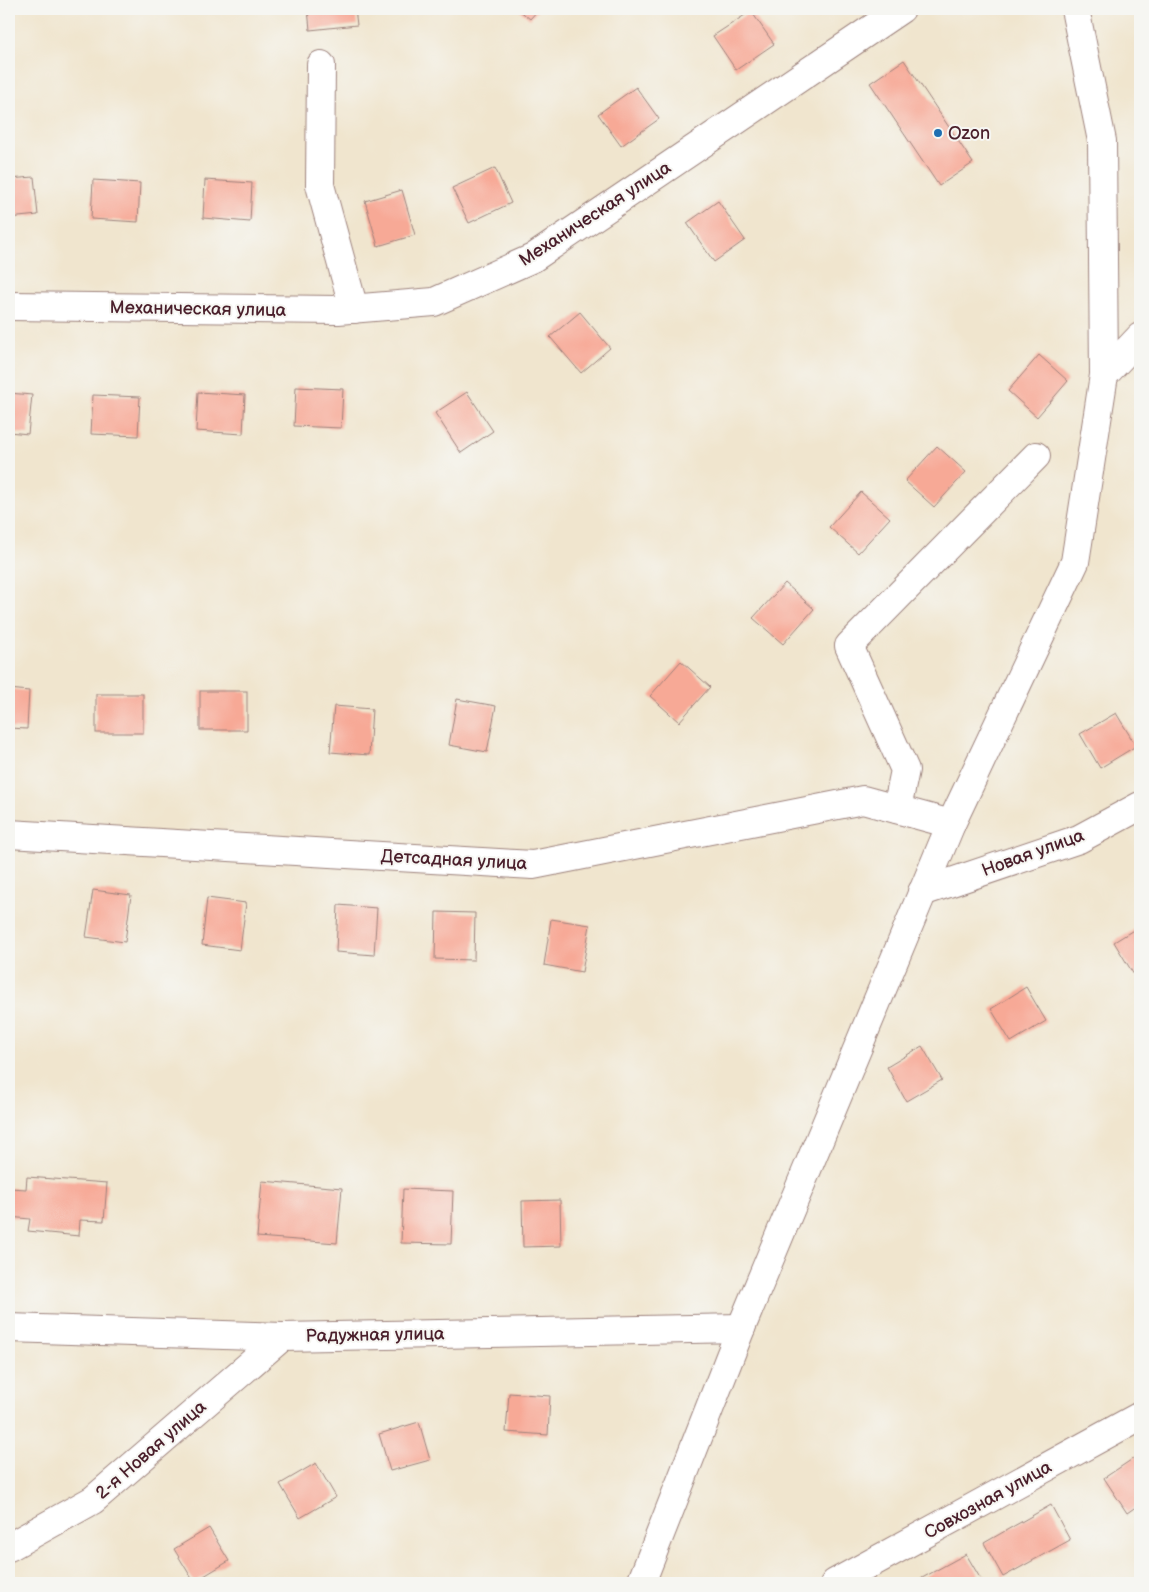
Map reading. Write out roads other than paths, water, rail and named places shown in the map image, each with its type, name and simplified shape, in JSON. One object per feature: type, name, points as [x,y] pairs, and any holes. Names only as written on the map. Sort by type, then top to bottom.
[{"type":"street","name":"Механическая улица","points":[[9,306],[338,310],[434,302],[533,258],[902,9]]},
{"type":"street","points":[[642,1583],[741,1328],[922,892],[951,824],[1075,562],[1104,375],[1102,141],[1075,9]]},
{"type":"street","points":[[320,66],[320,185],[354,309]]},
{"type":"street","points":[[1104,375],[1140,337]]},
{"type":"street","points":[[897,809],[905,770],[849,646],[1036,456]]},
{"type":"street","name":"Детсадная улица","points":[[9,834],[533,866],[863,800],[951,824]]},
{"type":"street","name":"Новая улица","points":[[922,892],[1079,839],[1140,806]]},
{"type":"street","name":"Радужная улица","points":[[9,1328],[282,1337],[741,1328]]},
{"type":"street","name":"2-я Новая улица","points":[[9,1547],[93,1500],[282,1337]]},
{"type":"street","name":"Совхозная улица","points":[[835,1583],[1140,1416]]},
{"type":"place","name":"Ozon","points":[[938,133]]}]
